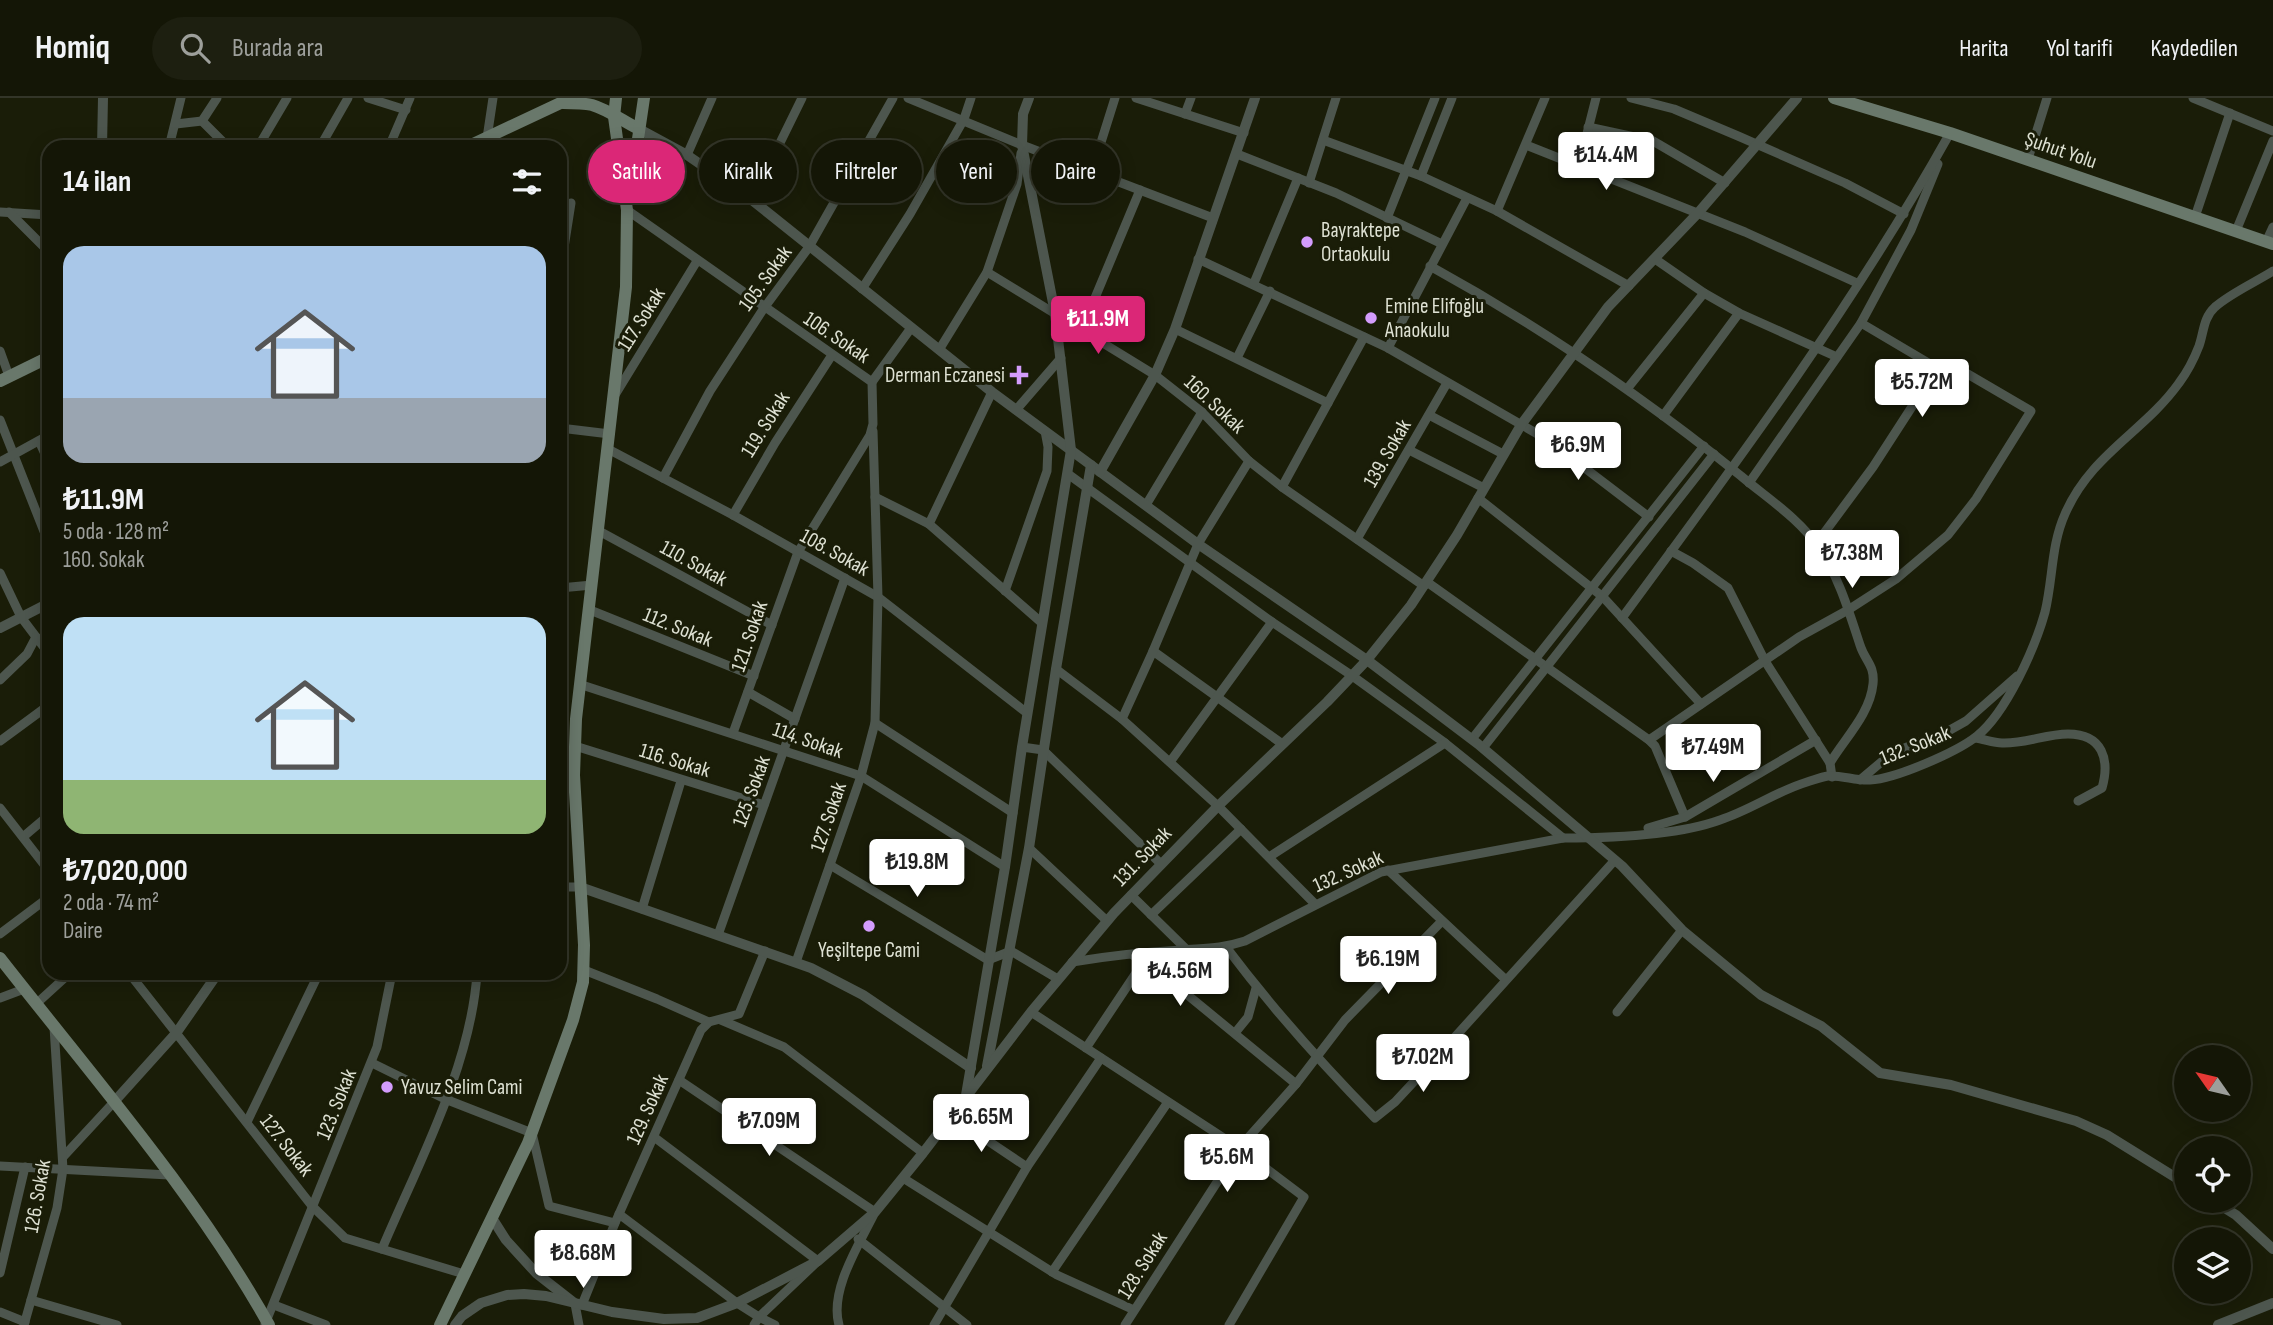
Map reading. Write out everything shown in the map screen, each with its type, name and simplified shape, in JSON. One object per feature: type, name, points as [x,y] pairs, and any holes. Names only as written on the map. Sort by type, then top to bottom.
[{"type":"main road","points":[[440,1325],[532,1133],[573,1020],[584,970],[574,775],[575,746],[626,287],[627,211],[614,117],[616,98]]},
{"type":"main road","points":[[627,211],[634,180],[644,98]]},
{"type":"main road","name":"Şuhut Yolu","points":[[1834,98],[1950,133],[2270,243]]},
{"type":"main road","points":[[493,140],[567,100],[605,110],[639,129]]},
{"type":"main road","points":[[4,379],[42,360]]},
{"type":"main road","points":[[0,958],[169,1175],[225,1253],[267,1324]]},
{"type":"street","points":[[102,140],[103,98]]},
{"type":"street","points":[[171,140],[181,98]]},
{"type":"street","points":[[202,121],[217,98]]},
{"type":"street","points":[[262,140],[287,98]]},
{"type":"street","points":[[324,140],[348,98]]},
{"type":"street","points":[[368,98],[406,110]]},
{"type":"street","points":[[392,140],[410,98]]},
{"type":"street","points":[[489,140],[494,98]]},
{"type":"street","points":[[687,155],[712,98]]},
{"type":"street","points":[[781,140],[802,98]]},
{"type":"street","name":"105. Sokak","points":[[663,478],[710,391],[764,308],[809,247],[893,98]]},
{"type":"street","points":[[908,98],[1031,148]]},
{"type":"street","points":[[862,289],[910,214],[964,119],[971,98]]},
{"type":"street","points":[[939,350],[987,272],[1017,184],[1023,145],[1023,114],[1029,98]]},
{"type":"street","points":[[1102,140],[1115,98]]},
{"type":"street","points":[[1136,98],[1244,133]]},
{"type":"street","points":[[1185,114],[1191,98]]},
{"type":"street","points":[[987,1068],[1029,848],[1087,488],[1155,375],[1175,329],[1255,98]]},
{"type":"street","points":[[1309,183],[1336,98]]},
{"type":"street","points":[[1387,218],[1434,98]]},
{"type":"street","points":[[1421,176],[1452,98]]},
{"type":"street","points":[[1497,211],[1545,98]]},
{"type":"street","points":[[1579,165],[1596,98]]},
{"type":"street","points":[[1631,98],[1674,109],[1845,183],[1904,215]]},
{"type":"street","name":"131. Sokak","points":[[455,1325],[462,1316],[481,1303],[507,1295],[546,1296],[578,1305],[664,1319],[697,1318],[737,1303],[818,1261],[851,1234],[875,1212],[903,1178],[1031,1012],[1107,921],[1218,806],[1367,660],[1411,606],[1521,425],[1608,307],[1698,213],[1797,98]]},
{"type":"street","points":[[2028,159],[2046,98]]},
{"type":"street","points":[[2193,98],[2273,131]]},
{"type":"street","points":[[2195,217],[2230,113]]},
{"type":"street","points":[[176,124],[202,121]]},
{"type":"street","points":[[202,121],[221,140]]},
{"type":"street","points":[[1588,127],[1653,141],[1725,183]]},
{"type":"street","points":[[639,129],[699,163]]},
{"type":"street","points":[[1622,618],[1732,469],[1904,215],[1950,133]]},
{"type":"street","points":[[1749,483],[1861,323],[1911,230],[1950,133]]},
{"type":"street","points":[[1323,140],[1421,176],[1497,211],[1629,286]]},
{"type":"street","points":[[2235,231],[2273,141]]},
{"type":"street","points":[[966,1098],[1071,450],[1055,313],[1023,145]]},
{"type":"street","points":[[1526,145],[1745,232],[1857,283]]},
{"type":"street","points":[[1237,154],[1298,178],[1442,244]]},
{"type":"street","points":[[1254,283],[1298,178]]},
{"type":"street","points":[[1120,182],[1213,218]]},
{"type":"street","points":[[1082,329],[1140,190]]},
{"type":"street","points":[[1388,348],[1467,198]]},
{"type":"street","points":[[567,228],[571,203]]},
{"type":"street","points":[[756,203],[1016,410],[1198,544],[1367,660],[1472,739],[1615,860],[1682,930],[1761,995],[1821,1026],[1880,1073],[1951,1085],[2076,1121],[2107,1135],[2174,1177]]},
{"type":"street","name":"106. Sokak","points":[[627,211],[872,382],[873,424],[870,435],[797,552]]},
{"type":"street","points":[[5,212],[42,215]]},
{"type":"street","points":[[5,212],[42,246]]},
{"type":"street","points":[[2270,243],[2273,227]]},
{"type":"street","points":[[1198,259],[1388,348],[1548,440],[1648,517]]},
{"type":"street","points":[[1655,259],[1704,293],[1739,313],[1837,357]]},
{"type":"street","name":"117. Sokak","points":[[614,397],[698,261]]},
{"type":"street","points":[[1430,266],[1504,306],[1628,389],[1782,509],[1816,544],[1835,576],[1861,649],[1871,663],[1873,687],[1858,723],[1830,762]]},
{"type":"street","name":"132. Sokak","points":[[1146,957],[1226,947],[1245,941],[1388,870],[1563,838],[1692,828],[1719,821],[1790,788],[1832,777],[1872,780],[1902,773],[1975,737],[2009,697],[2022,670],[2045,612],[2053,554],[2073,496],[2108,453],[2176,388],[2188,371],[2200,343],[2204,323],[2214,308],[2273,271]]},
{"type":"street","name":"160. Sokak","points":[[987,272],[1155,375],[1202,412],[1249,461],[1282,487],[1648,740]]},
{"type":"street","points":[[1237,358],[1270,291]]},
{"type":"street","points":[[1628,389],[1704,293]]},
{"type":"street","points":[[1663,416],[1739,313]]},
{"type":"street","points":[[1861,323],[1937,368]]},
{"type":"street","points":[[872,382],[911,328]]},
{"type":"street","points":[[1175,329],[1328,403]]},
{"type":"street","points":[[1282,487],[1364,337]]},
{"type":"street","points":[[0,351],[4,379]]},
{"type":"street","name":"119. Sokak","points":[[733,515],[775,443],[832,355]]},
{"type":"street","points":[[1016,410],[1061,358]]},
{"type":"street","points":[[1685,817],[1655,746],[1648,740],[1799,637],[1896,579],[1958,525],[2031,411],[1954,366],[1937,368],[1873,467],[1816,544]]},
{"type":"street","name":"139. Sokak","points":[[1357,539],[1447,383]]},
{"type":"street","points":[[929,524],[992,392]]},
{"type":"street","points":[[1146,505],[1202,412]]},
{"type":"street","points":[[1429,415],[1503,454]]},
{"type":"street","points":[[0,420],[42,526]]},
{"type":"street","name":"127. Sokak","points":[[796,962],[861,776],[875,723],[878,597],[873,424]]},
{"type":"street","points":[[567,429],[610,434]]},
{"type":"street","points":[[1005,591],[1048,471],[1045,431]]},
{"type":"street","points":[[0,462],[42,438]]},
{"type":"street","points":[[39,440],[42,447]]},
{"type":"street","points":[[1472,739],[1704,446]]},
{"type":"street","name":"108. Sokak","points":[[608,449],[733,515],[878,597],[1027,713]]},
{"type":"street","points":[[1409,450],[1481,493],[1603,597],[1701,704]]},
{"type":"street","points":[[1483,748],[1714,454]]},
{"type":"street","points":[[1122,719],[1198,544],[1249,461]]},
{"type":"street","points":[[1068,474],[1191,565],[1352,675],[1445,743],[1563,838]]},
{"type":"street","points":[[875,497],[929,524],[1042,623]]},
{"type":"street","name":"110. Sokak","points":[[599,531],[772,625]]},
{"type":"street","points":[[1671,551],[1728,588],[1765,661],[1830,762],[1832,777]]},
{"type":"street","name":"121. Sokak","points":[[733,733],[797,552]]},
{"type":"street","points":[[0,573],[21,617],[42,645]]},
{"type":"street","name":"125. Sokak","points":[[718,935],[845,578]]},
{"type":"street","points":[[567,587],[592,585]]},
{"type":"street","points":[[0,628],[42,606]]},
{"type":"street","name":"112. Sokak","points":[[590,610],[754,676]]},
{"type":"street","points":[[1170,762],[1272,622]]},
{"type":"street","points":[[0,680],[27,654],[36,637]]},
{"type":"street","points":[[1153,651],[1281,744]]},
{"type":"street","points":[[1056,669],[1122,719],[1170,762],[1218,806],[1315,904]]},
{"type":"street","points":[[1860,780],[1892,753],[1950,730],[1966,720],[2022,670]]},
{"type":"street","name":"114. Sokak","points":[[582,685],[861,776],[1005,867]]},
{"type":"street","points":[[748,692],[795,719]]},
{"type":"street","points":[[0,741],[42,710]]},
{"type":"street","points":[[875,723],[1013,813]]},
{"type":"street","points":[[1975,737],[2002,743],[2068,734],[2084,736],[2098,745],[2105,761],[2106,773],[2102,788],[2078,801]]},
{"type":"street","points":[[1614,836],[1685,817],[1816,740]]},
{"type":"street","points":[[1269,857],[1445,743]]},
{"type":"street","name":"116. Sokak","points":[[575,746],[765,805]]},
{"type":"street","points":[[1022,747],[1043,750],[1161,864]]},
{"type":"street","points":[[642,909],[681,781]]},
{"type":"street","points":[[0,808],[42,862]]},
{"type":"street","points":[[23,837],[42,821]]},
{"type":"street","points":[[1151,915],[1241,829]]},
{"type":"street","points":[[1029,848],[1107,921]]},
{"type":"street","points":[[1226,947],[1256,988],[1316,1058],[1375,1118],[1395,1102],[1615,860]]},
{"type":"street","points":[[830,865],[988,960]]},
{"type":"street","points":[[1388,870],[1506,980]]},
{"type":"street","points":[[567,887],[580,887],[796,962],[863,995],[971,1068]]},
{"type":"street","points":[[1131,895],[1187,950]]},
{"type":"street","points":[[0,934],[42,902]]},
{"type":"street","name":"128. Sokak","points":[[1128,1324],[1134,1310],[1239,1148],[1296,1084],[1329,1038],[1359,1004],[1442,921]]},
{"type":"street","points":[[1617,1012],[1682,930]]},
{"type":"street","points":[[584,970],[709,1022],[739,1014],[765,951]]},
{"type":"street","points":[[988,960],[1011,951]]},
{"type":"street","points":[[1011,951],[1058,979]]},
{"type":"street","points":[[1072,962],[1133,955],[1146,957],[1296,1084]]},
{"type":"street","points":[[1086,1048],[1146,957]]},
{"type":"street","points":[[36,1004],[62,980]]},
{"type":"street","name":"127. Sokak","points":[[135,980],[312,1206],[345,1238],[464,1274]]},
{"type":"street","points":[[63,1157],[177,1032],[213,980]]},
{"type":"street","points":[[247,1122],[316,980]]},
{"type":"street","name":"123. Sokak","points":[[267,1324],[312,1206],[372,1063],[391,980]]},
{"type":"street","points":[[382,1249],[445,1099],[468,1036],[476,999],[477,980]]},
{"type":"street","points":[[1235,1033],[1248,1017],[1256,988]]},
{"type":"street","points":[[0,998],[24,989]]},
{"type":"street","points":[[1031,1012],[1239,1148],[1304,1197],[1228,1325]]},
{"type":"street","points":[[720,1020],[784,1047],[923,1153]]},
{"type":"street","name":"129. Sokak","points":[[578,1305],[701,1030],[709,1022]]},
{"type":"street","name":"126. Sokak","points":[[25,1323],[57,1208],[63,1168],[54,1027]]},
{"type":"street","points":[[934,1325],[1027,1167],[1101,1058]]},
{"type":"street","points":[[372,1063],[445,1099],[532,1133],[549,1206],[615,1223]]},
{"type":"street","points":[[679,1080],[875,1212],[841,1285],[836,1313],[839,1325]]},
{"type":"street","points":[[1052,1272],[1168,1102]]},
{"type":"street","points":[[951,1116],[1027,1167]]},
{"type":"street","points":[[654,1137],[818,1261],[756,1321]]},
{"type":"street","points":[[0,1166],[169,1175]]},
{"type":"street","points":[[0,1273],[25,1167]]},
{"type":"street","points":[[903,1178],[1052,1272],[1134,1310]]},
{"type":"street","points":[[2232,1213],[2273,1249]]},
{"type":"street","points":[[619,1214],[737,1303],[756,1321],[775,1325]]},
{"type":"street","points":[[492,1218],[506,1240],[536,1273],[578,1305],[579,1325]]},
{"type":"street","points":[[851,1234],[967,1325]]},
{"type":"street","points":[[31,1300],[117,1325]]},
{"type":"street","points":[[2218,1325],[2273,1303]]},
{"type":"street","points":[[274,1305],[326,1325]]},
{"type":"street","points":[[0,1312],[25,1323]]},
{"type":"place","name":"Bayraktepe Ortaokulu","points":[[1307,242]]},
{"type":"place","name":"Emine Elifoğlu Anaokulu","points":[[1371,318]]},
{"type":"place","name":"Derman Eczanesi","points":[[1019,375]]},
{"type":"place","name":"Yeşiltepe Cami","points":[[869,926]]},
{"type":"place","name":"Yavuz Selim Cami","points":[[387,1087]]}]
